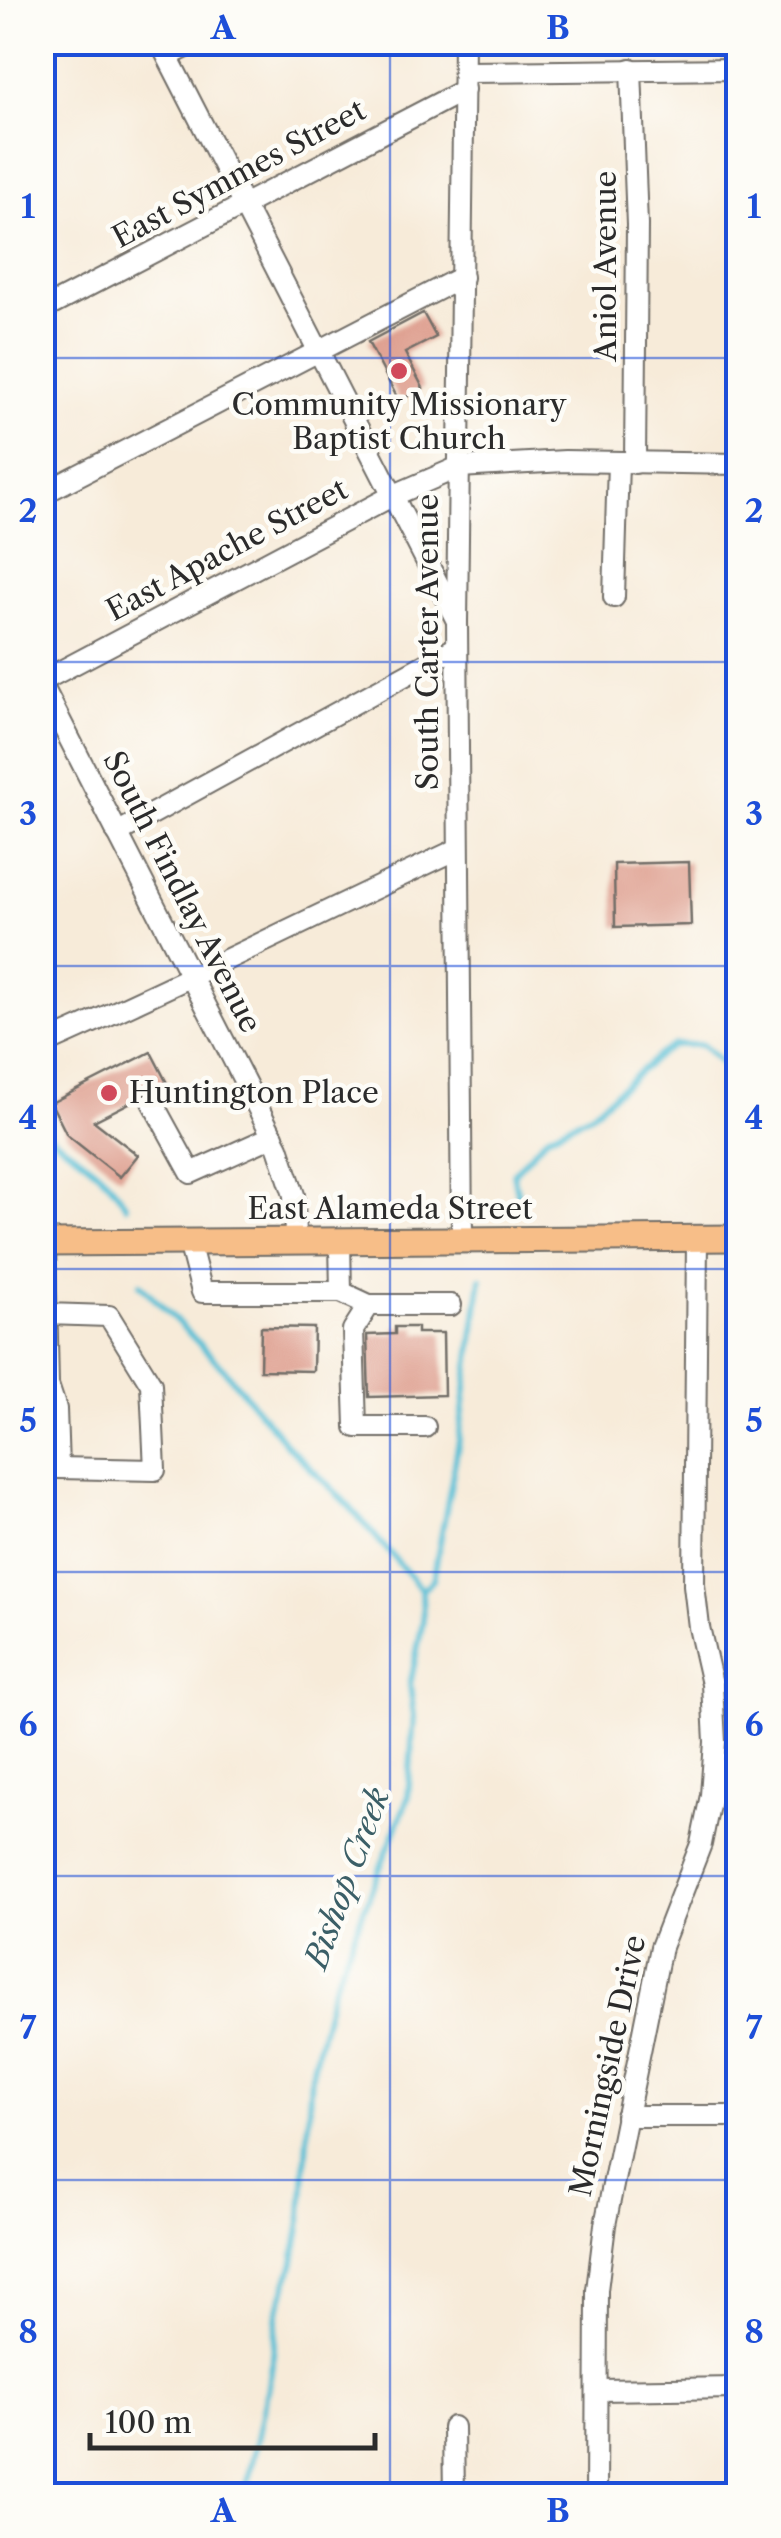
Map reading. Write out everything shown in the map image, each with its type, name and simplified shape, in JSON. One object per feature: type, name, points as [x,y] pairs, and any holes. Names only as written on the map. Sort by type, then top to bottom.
[{"type":"main road","name":"East Alameda Street","points":[[44,1243],[738,1238]]},
{"type":"street","points":[[197,42],[164,49],[457,622]]},
{"type":"street","name":"South Carter Avenue","points":[[462,1241],[457,622],[464,42]]},
{"type":"street","name":"East Symmes Street","points":[[42,310],[244,206],[464,81],[632,69],[738,69]]},
{"type":"street","name":"Aniol Avenue","points":[[614,596],[626,462],[637,225],[632,69]]},
{"type":"street","points":[[42,494],[462,277]]},
{"type":"street","name":"East Apache Street","points":[[42,683],[392,496],[460,467],[488,463],[738,464]]},
{"type":"street","points":[[117,833],[457,647]]},
{"type":"street","name":"South Findlay Avenue","points":[[42,683],[273,1136],[294,1195],[296,1242]]},
{"type":"street","points":[[42,1045],[458,849]]},
{"type":"street","points":[[152,1102],[191,1172],[273,1136]]},
{"type":"street","name":"Morningside Drive","points":[[596,2496],[598,2277],[661,1947],[701,1844],[714,1772],[712,1684],[698,1627],[694,1585],[697,1238]]},
{"type":"street","points":[[189,1242],[202,1292],[340,1292],[368,1305],[451,1305]]},
{"type":"street","points":[[340,1242],[340,1292]]},
{"type":"street","points":[[44,1243],[45,1385],[56,1409],[58,1468],[154,1470],[152,1384],[134,1352],[109,1316],[46,1314]]},
{"type":"street","points":[[368,1305],[353,1330],[356,1427],[425,1427]]},
{"type":"street","points":[[626,2116],[738,2116]]},
{"type":"street","points":[[598,2390],[738,2388]]},
{"type":"street","points":[[454,2427],[454,2496]]},
{"type":"building","name":"Community Missionary Baptist Church","points":[[423,313],[436,337],[405,353],[423,388],[399,401],[368,342]]},
{"type":"building","points":[[689,862],[691,925],[615,927],[614,864]]},
{"type":"building","name":"Huntington Place","points":[[151,1052],[167,1083],[146,1090],[139,1098],[94,1121],[138,1155],[120,1177],[67,1135],[51,1103]]},
{"type":"building","points":[[261,1327],[314,1328],[313,1371],[260,1370]]},
{"type":"building","points":[[395,1327],[417,1327],[417,1333],[443,1333],[444,1395],[369,1397],[367,1335],[395,1334]]},
{"type":"waterway","name":"Bishop Creek","points":[[519,1199],[513,1174],[547,1136],[592,1113],[674,1045],[702,1045],[738,1078]]},
{"type":"waterway","points":[[42,1130],[99,1173],[126,1206]]},
{"type":"waterway","name":"Bishop Creek","points":[[245,2496],[271,2372],[278,2312],[294,2262],[302,2214],[311,2075],[332,1990],[408,1798],[414,1716],[410,1685],[423,1621],[422,1590],[433,1580],[459,1440],[481,1279]]},
{"type":"waterway","points":[[140,1284],[224,1369],[287,1445],[348,1505],[422,1590]]},
{"type":"place","name":"Community Missionary Baptist Church","points":[[399,371]]},
{"type":"place","name":"Huntington Place","points":[[109,1093]]}]
